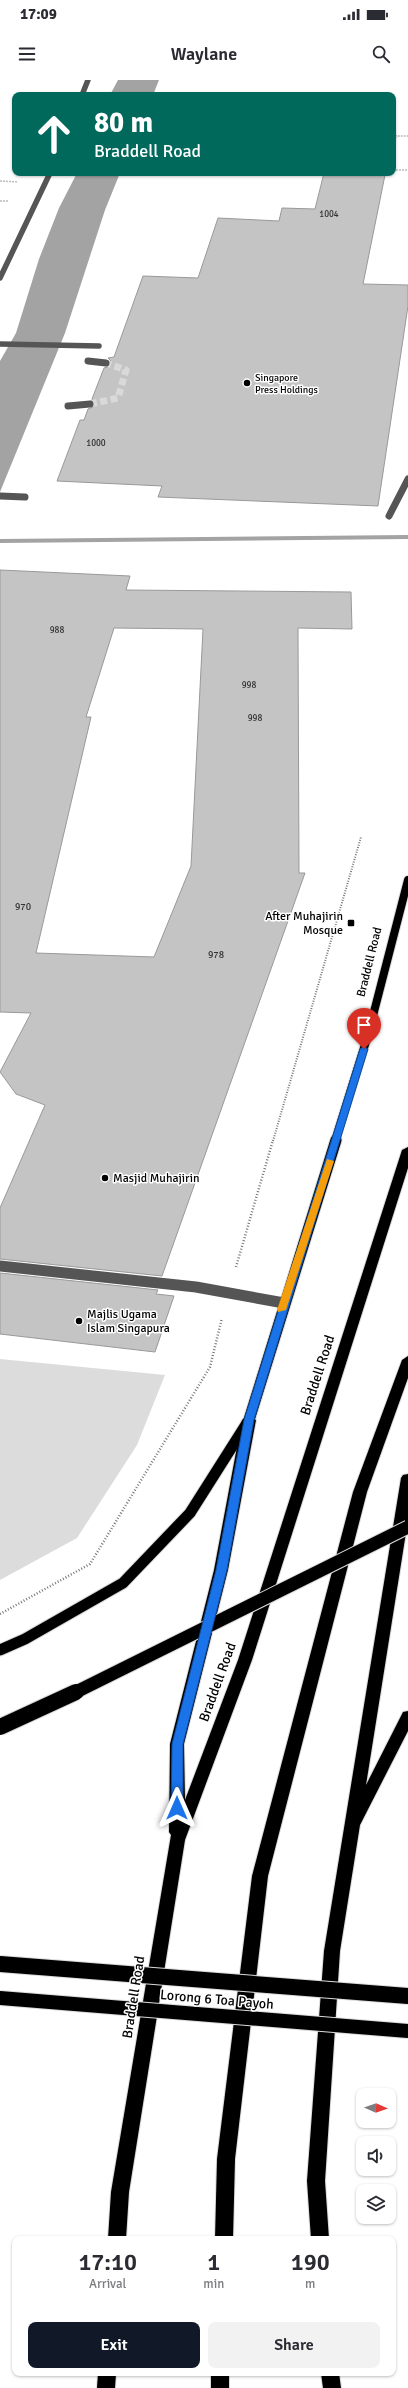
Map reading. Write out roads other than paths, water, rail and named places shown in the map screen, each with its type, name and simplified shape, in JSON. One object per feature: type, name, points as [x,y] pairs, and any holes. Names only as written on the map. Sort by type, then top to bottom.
[{"type":"highway","name":"Braddell Road","points":[[117,2236],[120,2192],[177,1840],[245,1660],[408,1150]]},
{"type":"highway","points":[[224,2236],[226,2159],[260,1876],[360,1492],[408,1360]]},
{"type":"highway","points":[[177,1840],[177,1744],[222,1570],[249,1420]]},
{"type":"highway","points":[[320,2236],[316,2181],[331,1967],[350,1832],[408,1478]]},
{"type":"highway","points":[[0,1727],[21,1719],[408,1527]]},
{"type":"highway","points":[[350,1832],[408,1716]]},
{"type":"highway","points":[[0,1964],[408,1996]]},
{"type":"highway","points":[[106,2388],[108,2376]]},
{"type":"highway","points":[[220,2376],[220,2388]]},
{"type":"highway","points":[[330,2376],[332,2388]]},
{"type":"main road","name":"Braddell Road","points":[[0,1650],[25,1639],[123,1583],[190,1513],[249,1420],[284,1302],[366,1042],[408,880]]},
{"type":"main road","name":"Lorong 6 Toa Payoh","points":[[0,1998],[408,2031]]},
{"type":"street","points":[[83,92],[88,80]]},
{"type":"street","points":[[0,278],[49,176]]},
{"type":"street","points":[[0,344],[99,346]]},
{"type":"street","points":[[88,361],[106,363]]},
{"type":"street","points":[[68,406],[90,404]]},
{"type":"street","points":[[389,516],[408,479]]},
{"type":"street","points":[[2,496],[25,497]]},
{"type":"street","points":[[0,1266],[229,1291],[284,1302]]},
{"type":"waterway","points":[[0,541],[408,537]]},
{"type":"tunnel","points":[[90,404],[118,398],[126,370],[106,363]]},
{"type":"place","name":"Singapore Press Holdings","points":[[247,383]]},
{"type":"place","name":"After Muhajirin Mosque","points":[[351,923]]},
{"type":"place","name":"Masjid Muhajirin","points":[[105,1178]]},
{"type":"place","name":"Majlis Ugama Islam Singapura","points":[[79,1321]]}]
